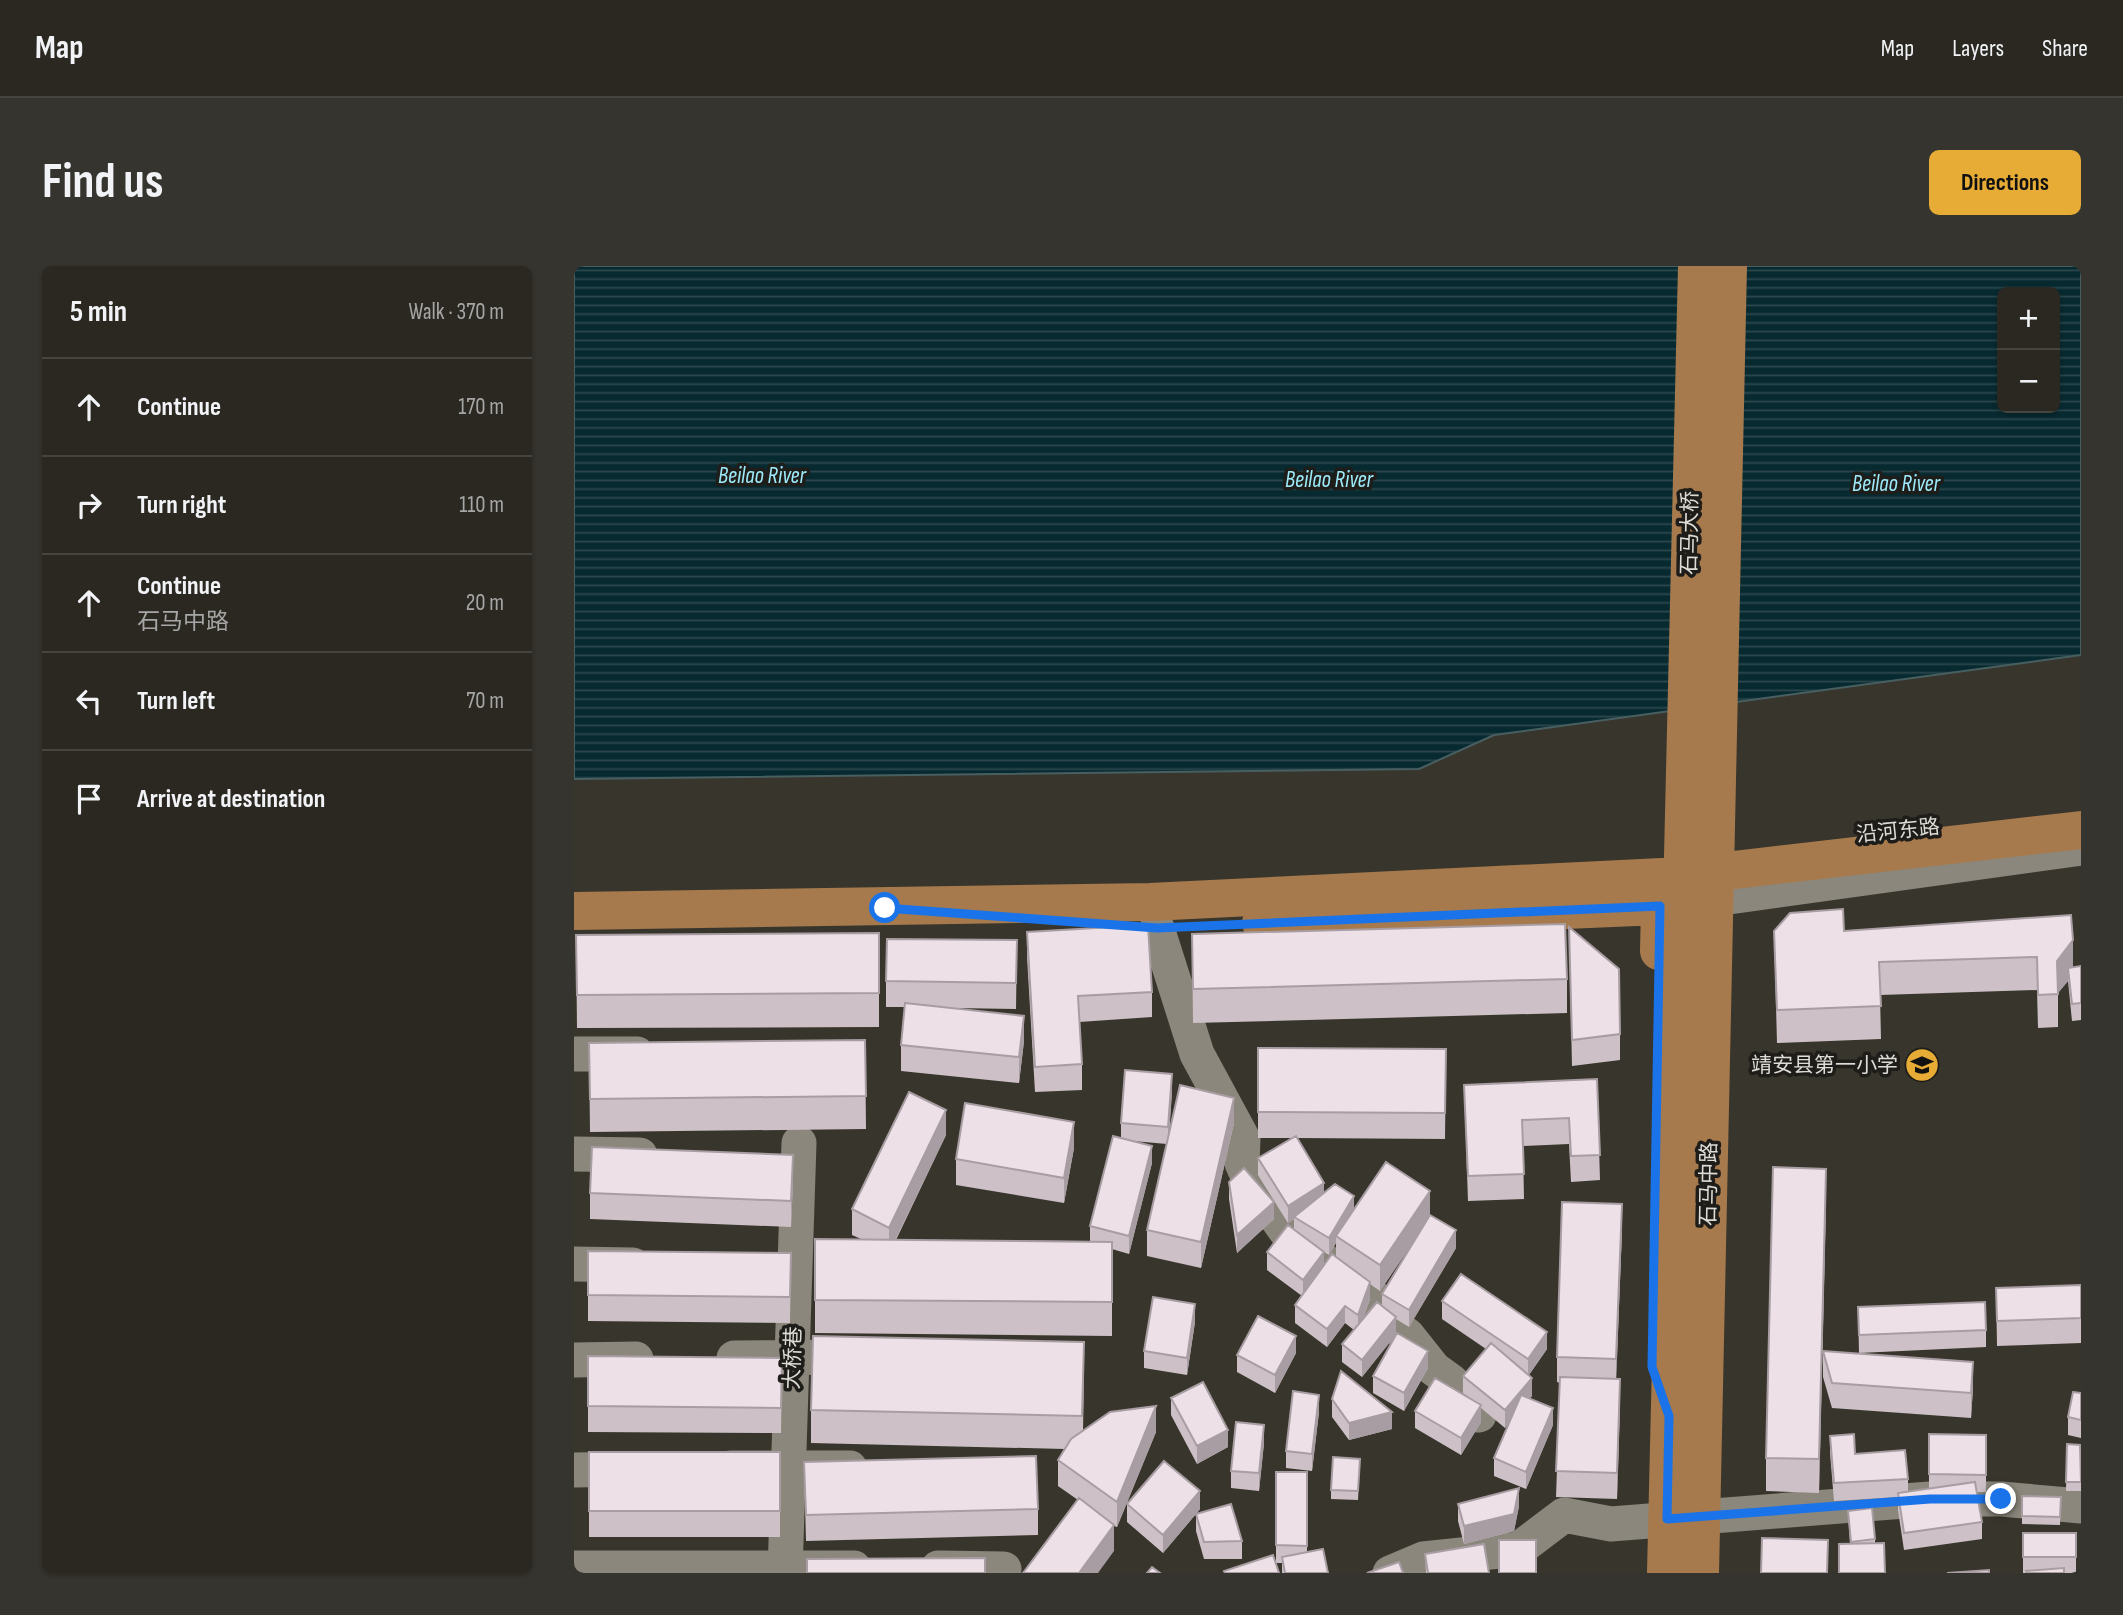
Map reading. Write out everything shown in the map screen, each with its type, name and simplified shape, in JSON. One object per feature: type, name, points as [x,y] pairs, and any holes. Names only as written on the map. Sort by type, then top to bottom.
[{"type":"main road","name":"石马大桥","points":[[1697,266],[1700,797]]},
{"type":"main road","name":"石马大桥","points":[[1700,797],[1728,266]]},
{"type":"main road","name":"石马中路","points":[[1666,1573],[1684,1518],[1688,1379],[1691,872],[1700,797]]},
{"type":"main road","points":[[574,911],[885,908],[1157,928],[2076,828]]},
{"type":"main road","points":[[885,908],[1142,879],[1691,872]]},
{"type":"main road","points":[[1669,1416],[1652,1367],[1691,872]]},
{"type":"main road","name":"石马中路","points":[[1688,1379],[1669,1416],[1684,1518],[1700,1573]]},
{"type":"street","points":[[1691,872],[2076,828]]},
{"type":"street","points":[[1157,928],[1197,1054],[1243,1139],[1242,1163],[1249,1179],[1287,1234],[1375,1298],[1377,1313],[1407,1335],[1434,1369],[1452,1381],[1458,1397],[1479,1415]]},
{"type":"street","points":[[574,1054],[670,1054]]},
{"type":"street","points":[[574,1154],[667,1156]]},
{"type":"street","name":"大桥巷","points":[[785,1570],[793,1358],[782,1267],[790,1154]]},
{"type":"street","points":[[574,1264],[671,1266]]},
{"type":"street","points":[[574,1360],[888,1357]]},
{"type":"street","points":[[574,1469],[886,1467]]},
{"type":"street","points":[[1390,1573],[1423,1559],[1519,1549],[1564,1515],[1611,1524],[1930,1499],[2001,1499],[2081,1506]]},
{"type":"street","points":[[574,1568],[1004,1569]]},
{"type":"water","name":"Beilao River","points":[[574,266],[2081,266],[2081,655],[1494,735],[1419,769],[574,779]]},
{"type":"building","points":[[1843,909],[1844,931],[2071,915],[2073,940],[2057,961],[2058,994],[2038,995],[2037,957],[1879,962],[1881,1006],[1777,1010],[1774,931],[1790,913]]},
{"type":"building","points":[[1565,924],[1567,979],[1193,989],[1192,934]]},
{"type":"building","points":[[1148,925],[1152,992],[1078,996],[1082,1064],[1035,1067],[1027,932]]},
{"type":"building","points":[[1569,927],[1619,969],[1620,1034],[1572,1040]]},
{"type":"building","points":[[879,933],[879,993],[577,995],[576,935]]},
{"type":"building","points":[[887,939],[1017,940],[1016,983],[886,981]]},
{"type":"building","points":[[2081,966],[2081,1003],[2072,1004],[2068,968]]},
{"type":"building","points":[[905,1003],[1024,1016],[1019,1057],[901,1045]]},
{"type":"building","points":[[865,1040],[866,1096],[590,1099],[589,1043]]},
{"type":"building","points":[[1258,1048],[1446,1049],[1445,1113],[1258,1112]]},
{"type":"building","points":[[1125,1070],[1172,1074],[1168,1127],[1121,1123]]},
{"type":"building","points":[[1597,1079],[1600,1155],[1571,1156],[1569,1118],[1522,1120],[1524,1174],[1468,1176],[1464,1085]]},
{"type":"building","points":[[1180,1085],[1234,1098],[1201,1242],[1147,1230]]},
{"type":"building","points":[[909,1092],[946,1110],[889,1228],[852,1209]]},
{"type":"building","points":[[965,1103],[1074,1122],[1064,1178],[956,1159]]},
{"type":"building","points":[[1113,1136],[1152,1146],[1129,1236],[1090,1226]]},
{"type":"building","points":[[1296,1136],[1324,1183],[1288,1206],[1258,1158]]},
{"type":"building","points":[[592,1147],[793,1155],[791,1201],[590,1193]]},
{"type":"building","points":[[1386,1162],[1430,1191],[1380,1265],[1336,1236]]},
{"type":"building","points":[[1773,1167],[1826,1169],[1819,1459],[1766,1458]]},
{"type":"building","points":[[1244,1168],[1274,1202],[1237,1235],[1229,1182]]},
{"type":"building","points":[[1335,1184],[1354,1196],[1329,1238],[1294,1217]]},
{"type":"building","points":[[1562,1202],[1622,1204],[1616,1359],[1557,1357]]},
{"type":"building","points":[[1430,1215],[1456,1230],[1409,1310],[1382,1294]]},
{"type":"building","points":[[1288,1225],[1324,1252],[1303,1280],[1267,1252]]},
{"type":"building","points":[[815,1239],[1112,1242],[1112,1302],[815,1300]]},
{"type":"building","points":[[588,1251],[791,1253],[790,1297],[588,1295]]},
{"type":"building","points":[[1332,1254],[1370,1282],[1358,1315],[1345,1306],[1327,1329],[1295,1305]]},
{"type":"building","points":[[1461,1274],[1547,1332],[1528,1359],[1442,1301]]},
{"type":"building","points":[[2081,1285],[2081,1318],[1997,1321],[1996,1288]]},
{"type":"building","points":[[1153,1297],[1195,1304],[1187,1358],[1144,1351]]},
{"type":"building","points":[[1377,1302],[1396,1317],[1362,1360],[1342,1344]]},
{"type":"building","points":[[1985,1302],[1986,1330],[1859,1335],[1858,1307]]},
{"type":"building","points":[[1258,1316],[1296,1336],[1275,1375],[1237,1355]]},
{"type":"building","points":[[1397,1333],[1428,1351],[1404,1393],[1373,1376]]},
{"type":"building","points":[[813,1336],[1084,1342],[1082,1416],[811,1410]]},
{"type":"building","points":[[1491,1343],[1532,1378],[1505,1410],[1463,1376]]},
{"type":"building","points":[[1823,1351],[1973,1362],[1971,1393],[1832,1383]]},
{"type":"building","points":[[588,1356],[782,1358],[781,1408],[588,1406]]},
{"type":"building","points":[[1341,1371],[1392,1412],[1349,1423],[1332,1399]]},
{"type":"building","points":[[1560,1377],[1620,1379],[1617,1473],[1556,1471]]},
{"type":"building","points":[[1435,1378],[1481,1405],[1461,1438],[1415,1411]]},
{"type":"building","points":[[1203,1382],[1228,1430],[1197,1446],[1171,1398]]},
{"type":"building","points":[[1293,1391],[1319,1395],[1312,1454],[1286,1451]]},
{"type":"building","points":[[2073,1392],[2081,1393],[2081,1420],[2068,1417]]},
{"type":"building","points":[[1521,1395],[1553,1408],[1526,1472],[1494,1458]]},
{"type":"building","points":[[1156,1406],[1117,1502],[1058,1460],[1071,1439],[1110,1412]]},
{"type":"building","points":[[1236,1422],[1264,1425],[1259,1473],[1231,1471]]},
{"type":"building","points":[[1854,1434],[1855,1454],[1905,1450],[1908,1479],[1834,1483],[1830,1436]]},
{"type":"building","points":[[1929,1434],[1986,1435],[1986,1475],[1929,1474]]},
{"type":"building","points":[[2067,1444],[2080,1445],[2081,1482],[2066,1482]]},
{"type":"building","points":[[589,1452],[780,1452],[780,1511],[589,1511]]},
{"type":"building","points":[[1036,1456],[1038,1509],[806,1515],[804,1462]]},
{"type":"building","points":[[1333,1457],[1360,1459],[1358,1491],[1331,1490]]},
{"type":"building","points":[[1164,1461],[1200,1491],[1163,1535],[1127,1504]]},
{"type":"building","points":[[1276,1472],[1307,1472],[1307,1546],[1276,1545]]},
{"type":"building","points":[[1975,1482],[1982,1522],[1904,1533],[1898,1493]]},
{"type":"building","points":[[1519,1488],[1514,1514],[1464,1526],[1458,1504]]},
{"type":"building","points":[[2022,1496],[2061,1497],[2060,1517],[2022,1516]]},
{"type":"building","points":[[1079,1498],[1114,1525],[1079,1573],[1023,1573]]},
{"type":"building","points":[[1231,1504],[1242,1541],[1204,1542],[1196,1514]]},
{"type":"building","points":[[1872,1508],[1875,1539],[1851,1542],[1848,1511]]},
{"type":"building","points":[[2023,1533],[2076,1533],[2076,1557],[2023,1557]]},
{"type":"building","points":[[1762,1538],[1828,1540],[1827,1573],[1761,1573]]},
{"type":"building","points":[[1499,1540],[1536,1540],[1536,1573],[1499,1573]]},
{"type":"building","points":[[1884,1543],[1885,1573],[1839,1573],[1839,1544]]},
{"type":"building","points":[[1484,1544],[1489,1573],[1428,1573],[1425,1554]]},
{"type":"building","points":[[1323,1549],[1328,1573],[1285,1573],[1282,1557]]},
{"type":"building","points":[[1273,1555],[1279,1573],[1224,1571]]},
{"type":"building","points":[[985,1558],[985,1573],[807,1573],[807,1559]]},
{"type":"building","points":[[1399,1562],[1403,1573],[1367,1573]]},
{"type":"building","points":[[1152,1567],[1160,1573],[1147,1573]]},
{"type":"building","points":[[2064,1568],[2064,1573],[2026,1571]]},
{"type":"building","points":[[1989,1570],[1989,1573],[1947,1573]]},
{"type":"place","name":"靖安县第一小学","points":[[1922,1065]]},
{"type":"route","points":[[885,908],[1157,928],[1660,906],[1652,1367],[1669,1416],[1667,1519],[1930,1499],[2001,1499]]}]
